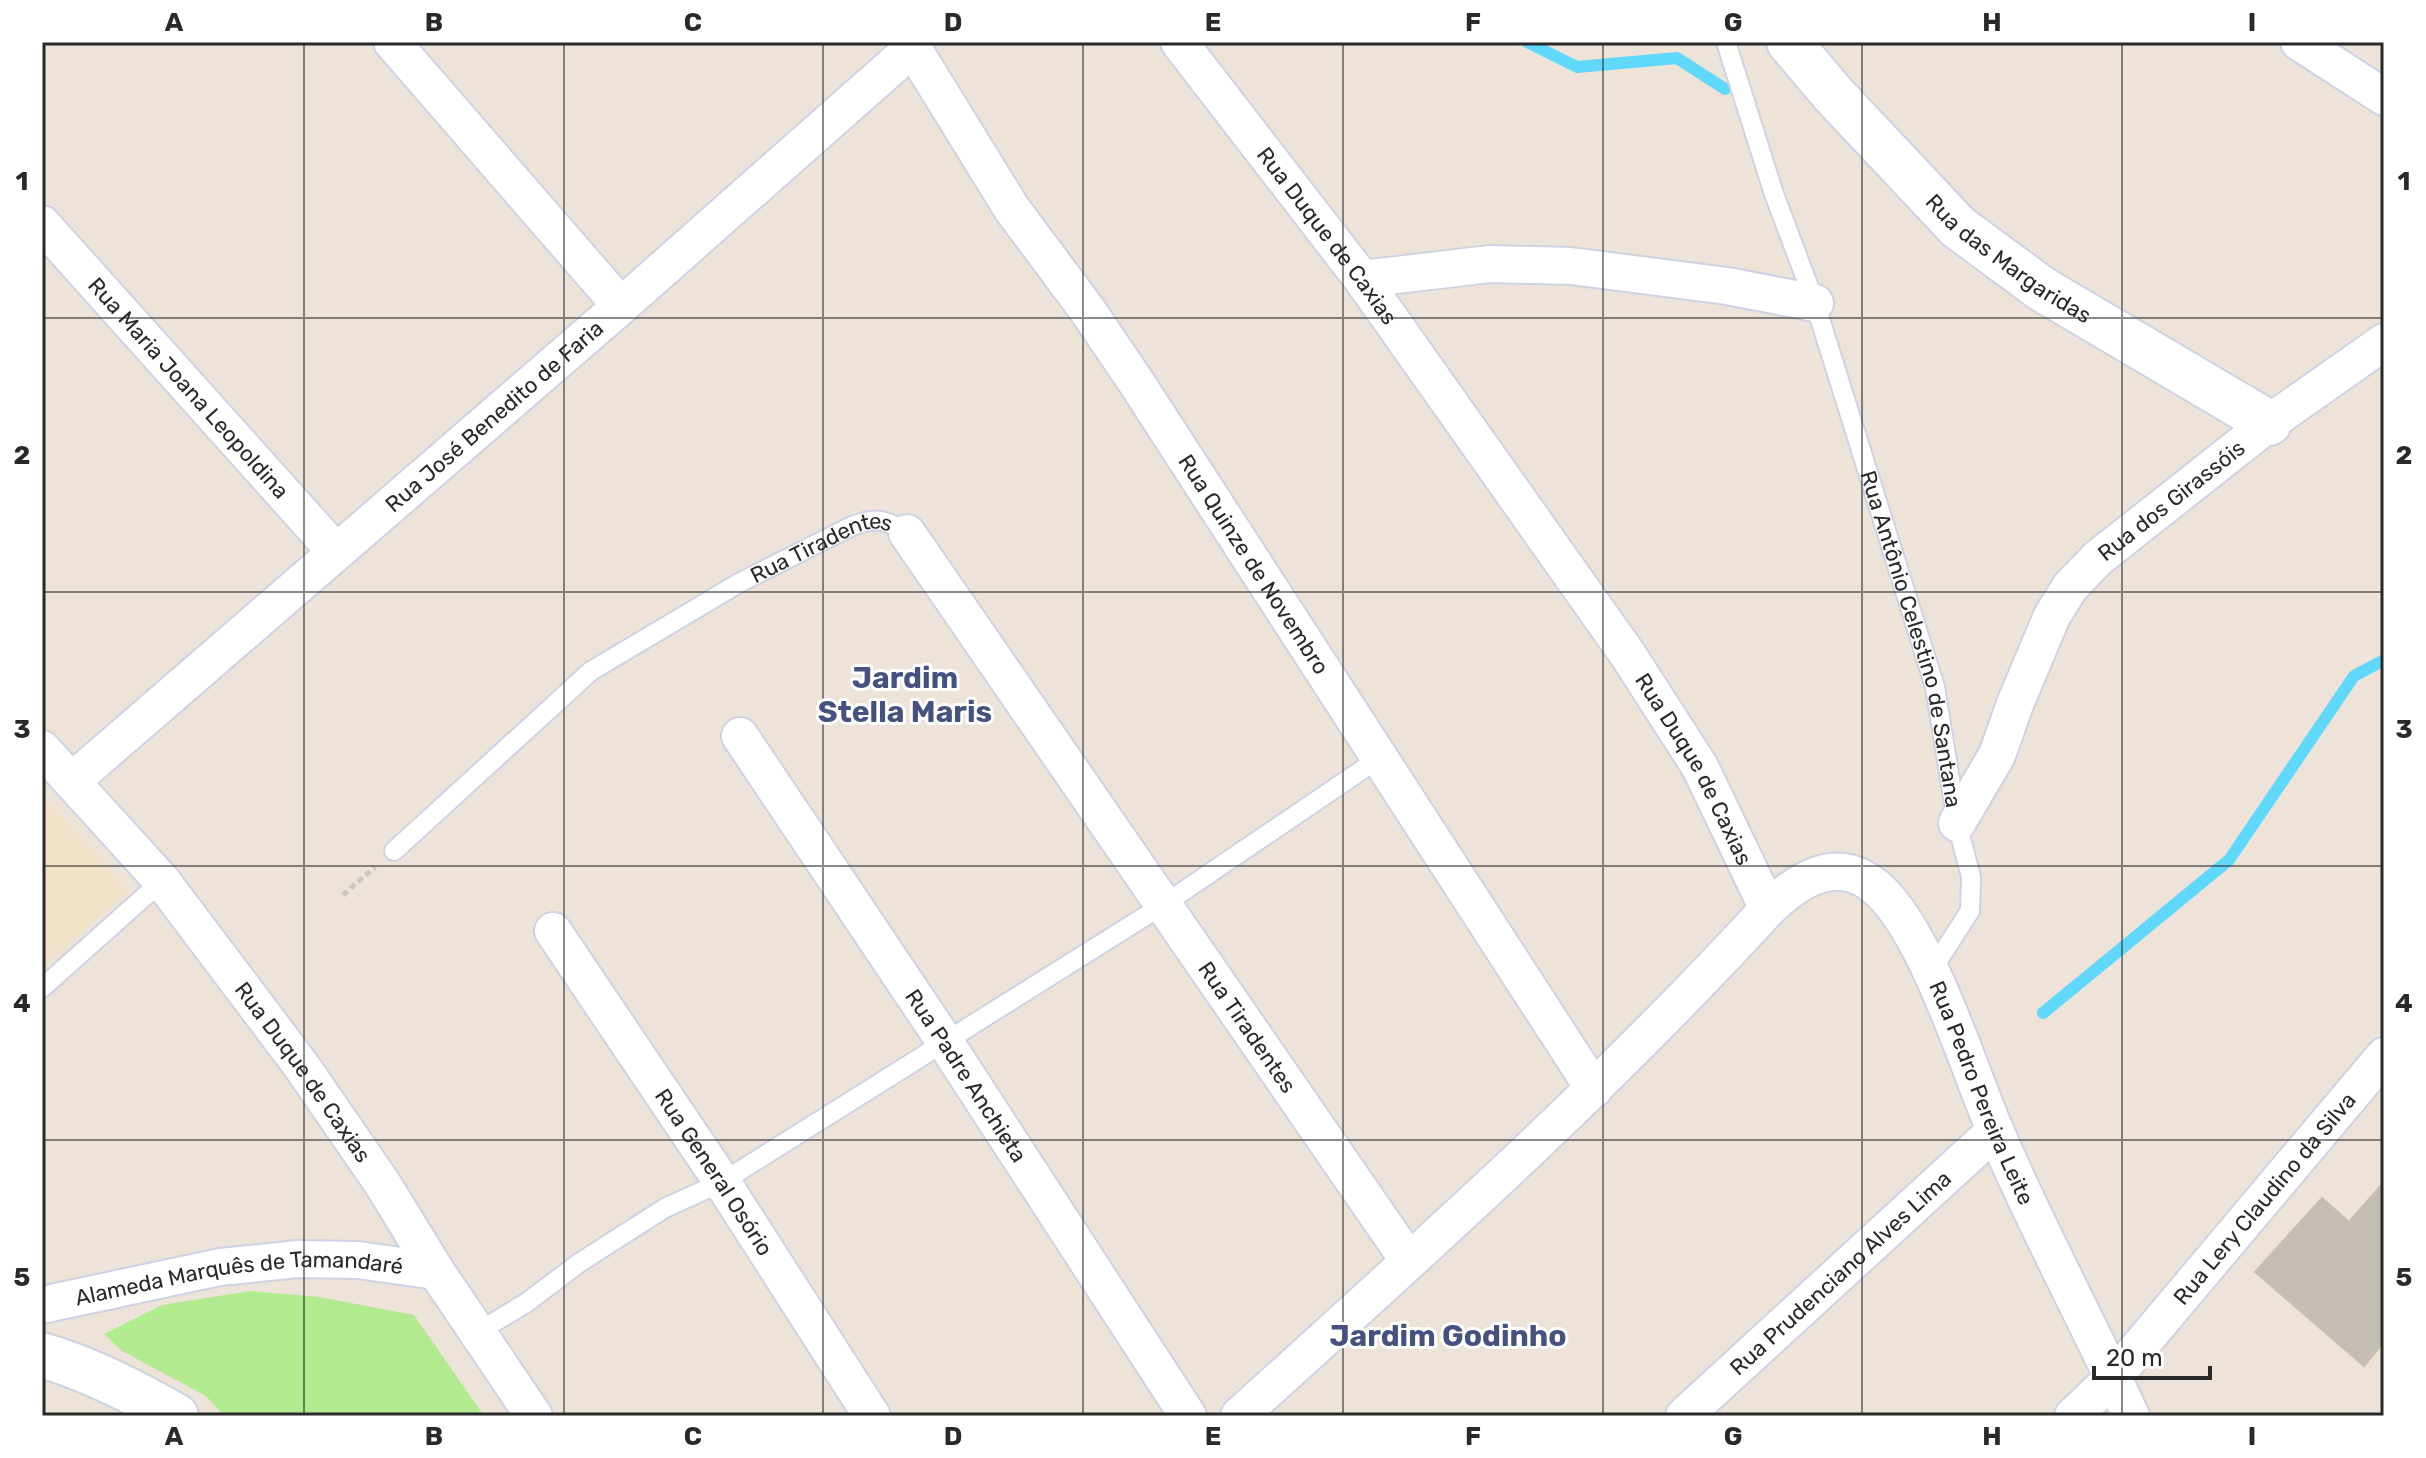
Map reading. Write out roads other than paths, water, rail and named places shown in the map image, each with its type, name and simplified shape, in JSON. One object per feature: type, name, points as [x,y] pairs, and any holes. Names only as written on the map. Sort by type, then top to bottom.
[{"type":"street","points":[[392,42],[621,306]]},
{"type":"street","name":"Rua Duque de Caxias","points":[[1179,42],[1362,279],[1544,533],[1692,754],[1768,909]]},
{"type":"street","name":"Rua das Margaridas","points":[[1789,42],[1833,94],[1958,227],[2042,289],[2269,423]]},
{"type":"street","points":[[2299,42],[2384,97]]},
{"type":"street","name":"Rua José Benedito de Faria","points":[[72,781],[621,306],[912,44]]},
{"type":"street","name":"Rua Quinze de Novembro","points":[[912,44],[1012,209],[1136,382],[1594,1089]]},
{"type":"street","name":"Rua Maria Joana Leopoldina","points":[[42,224],[336,552]]},
{"type":"street","points":[[1362,279],[1490,264],[1571,266],[1727,286],[1815,303]]},
{"type":"street","name":"Rua dos Girassóis","points":[[1957,823],[1979,791],[1997,755],[2052,616],[2070,587],[2098,558],[2269,423],[2384,342]]},
{"type":"street","name":"Rua Tiradentes","points":[[907,533],[1409,1261]]},
{"type":"street","name":"Rua Padre Anchieta","points":[[740,736],[945,1042],[1188,1416]]},
{"type":"street","name":"Rua Duque de Caxias","points":[[42,749],[162,881],[300,1064],[382,1183],[436,1271],[534,1416]]},
{"type":"street","name":"Rua Pedro Pereira Leite","points":[[1768,909],[1788,889],[1806,878],[1828,872],[1852,872],[1872,883],[1893,905],[1931,971],[1995,1131],[2131,1416]]},
{"type":"street","points":[[1239,1416],[1594,1089],[1689,996],[1768,909]]},
{"type":"street","name":"Rua General Osório","points":[[553,931],[722,1182],[872,1416]]},
{"type":"street","name":"Rua Lery Claudino da Silva","points":[[2073,1416],[2113,1378],[2384,1056]]},
{"type":"street","name":"Rua Prudenciano Alves Lima","points":[[1684,1416],[1995,1131]]},
{"type":"street","name":"Alameda Marquês de Tamandaré","points":[[42,1305],[220,1267],[298,1259],[358,1260],[436,1271]]},
{"type":"street","points":[[42,1355],[118,1385],[176,1416]]},
{"type":"lane","name":"Rua Antônio Celestino de Santana","points":[[1726,42],[1774,194],[1815,303],[1935,687],[1957,823],[1971,877],[1970,911],[1931,971]]},
{"type":"lane","name":"Rua Tiradentes","points":[[394,851],[591,671],[739,583],[852,526],[872,519],[890,522],[907,533]]},
{"type":"lane","points":[[478,1332],[665,1208],[722,1182],[1163,905],[1378,759]]},
{"type":"lane","points":[[42,988],[162,881]]},
{"type":"waterway","points":[[1527,42],[1577,67],[1677,58],[1725,89]]},
{"type":"waterway","points":[[2043,1013],[2229,860],[2354,676],[2384,660]]},
{"type":"district","name":"Jardim Stella Maris","points":[[905,695]]},
{"type":"district","name":"Jardim Godinho","points":[[1448,1336]]}]
